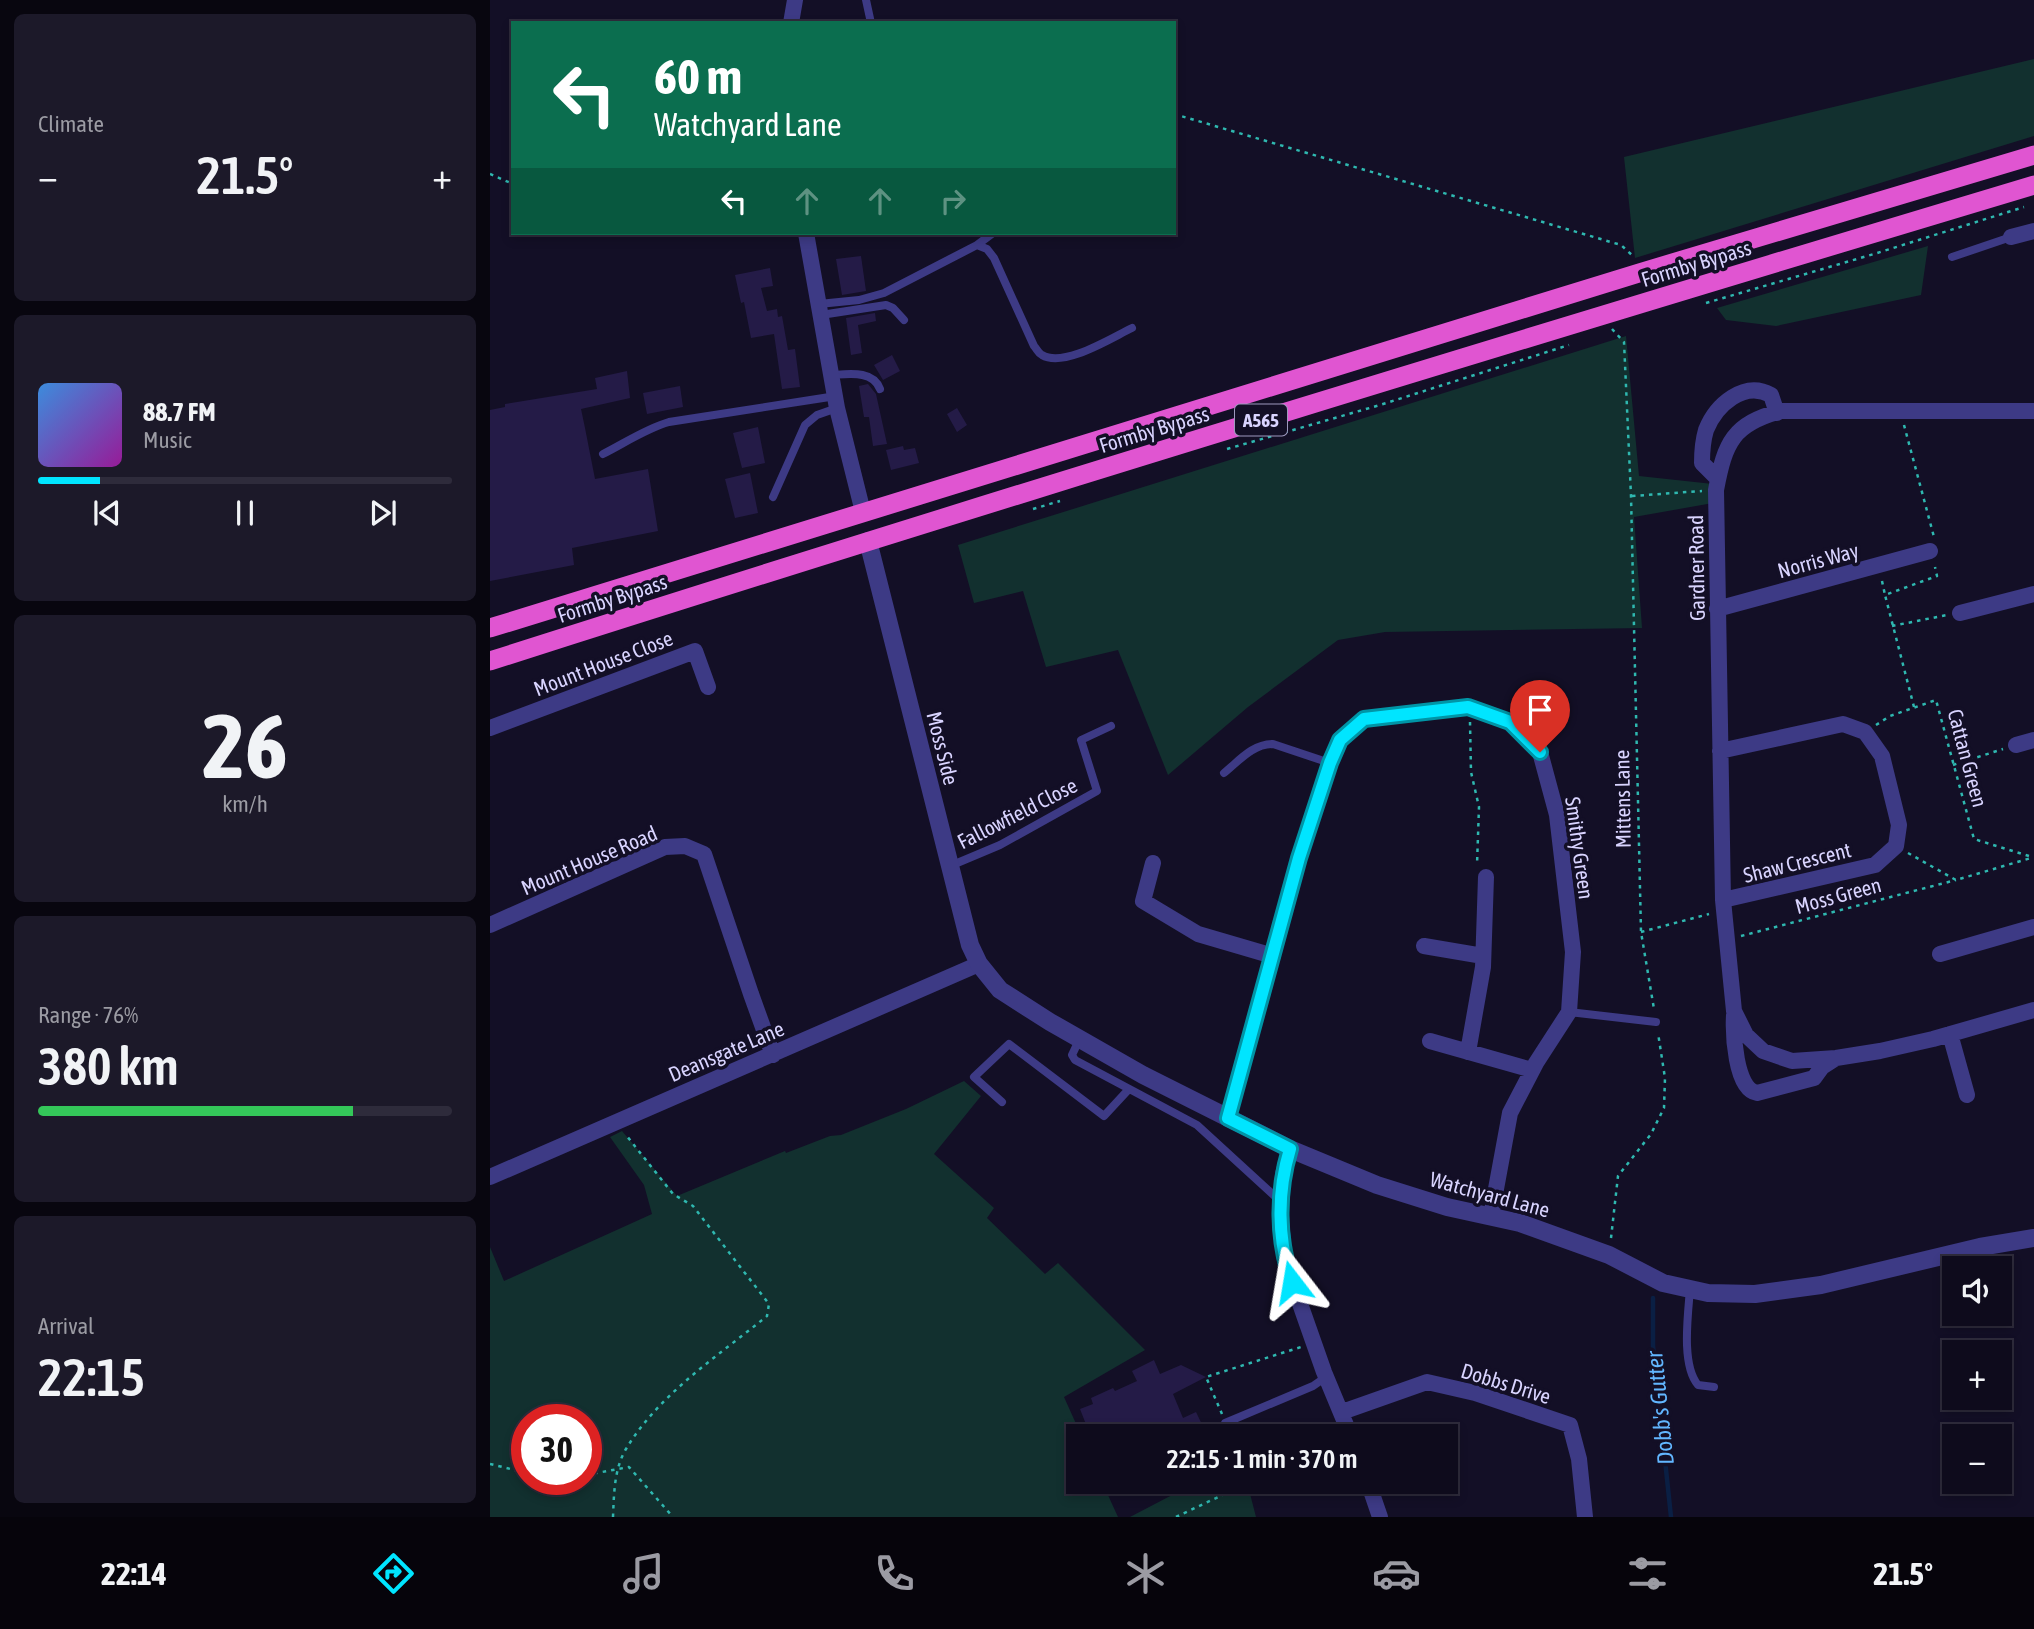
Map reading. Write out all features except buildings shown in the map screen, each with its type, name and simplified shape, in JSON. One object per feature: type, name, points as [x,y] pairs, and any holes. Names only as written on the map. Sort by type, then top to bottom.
[{"type":"highway","name":"Formby Bypass","points":[[490,628],[1626,277],[2034,155]]},
{"type":"highway","name":"Formby Bypass","points":[[490,661],[868,541],[2034,186]]},
{"type":"street","points":[[791,21],[795,0]]},
{"type":"street","points":[[2011,237],[2034,231]]},
{"type":"street","points":[[806,235],[836,402],[863,512]]},
{"type":"street","points":[[1717,484],[1702,463],[1702,453],[1706,430],[1721,408],[1740,392],[1764,391],[1771,395],[1777,413]]},
{"type":"street","name":"Gardner Road","points":[[1836,1058],[1822,1067],[1814,1078],[1757,1093],[1746,1088],[1736,1053],[1724,905],[1717,609],[1717,484],[1720,466],[1736,432],[1757,418],[1777,413],[2034,411]]},
{"type":"street","name":"Moss Side","points":[[868,541],[970,945],[979,964]]},
{"type":"street","name":"Norris Way","points":[[1717,609],[1930,551]]},
{"type":"street","points":[[1960,613],[2034,594]]},
{"type":"street","name":"Mount House Close","points":[[490,728],[695,651],[708,687]]},
{"type":"street","name":"Smithy Green","points":[[1228,1118],[1299,858],[1340,740],[1364,719],[1468,707],[1510,722],[1540,752],[1557,815],[1573,952],[1569,1012],[1532,1070],[1510,1113],[1491,1216]]},
{"type":"street","points":[[1720,751],[1843,724],[1865,732],[1882,756],[1899,825],[1896,846]]},
{"type":"street","points":[[2016,745],[2034,740]]},
{"type":"street","name":"Mount House Road","points":[[490,925],[665,847],[685,846],[704,854],[773,1055]]},
{"type":"street","name":"Shaw Crescent","points":[[1724,905],[1875,865],[1896,846]]},
{"type":"street","points":[[1153,863],[1143,901],[1198,934],[1273,956]]},
{"type":"street","points":[[1468,1052],[1483,956],[1486,877]]},
{"type":"street","points":[[1940,954],[2034,927]]},
{"type":"street","points":[[1424,946],[1483,956]]},
{"type":"street","name":"Watchyard Lane","points":[[979,964],[1000,990],[1080,1038],[1143,1074],[1290,1149],[1377,1185],[1447,1207],[1520,1223],[1609,1255],[1663,1283],[1708,1293],[1755,1294],[1821,1285],[1980,1247],[2034,1238]]},
{"type":"street","name":"Deansgate Lane","points":[[490,1177],[979,964]]},
{"type":"street","name":"Gardner Road","points":[[1734,1011],[1746,1035],[1763,1051],[1792,1061],[1880,1051],[2034,1010]]},
{"type":"street","points":[[1950,1034],[1967,1096]]},
{"type":"street","points":[[1430,1041],[1532,1070]]},
{"type":"street","points":[[1290,1149],[1283,1174],[1281,1201],[1285,1261],[1326,1377],[1346,1424]]},
{"type":"street","name":"Dobbs Drive","points":[[1342,1412],[1427,1382],[1475,1393],[1570,1425],[1579,1459],[1585,1517]]},
{"type":"street","points":[[1371,1494],[1380,1517]]},
{"type":"lane","points":[[866,0],[871,21]]},
{"type":"lane","points":[[820,310],[884,293],[977,246],[991,235]]},
{"type":"lane","points":[[1952,257],[2011,237]]},
{"type":"lane","points":[[977,246],[987,249],[994,258],[1034,346],[1042,355],[1056,358],[1070,356],[1132,328]]},
{"type":"lane","points":[[820,310],[886,305],[893,308],[904,320]]},
{"type":"lane","points":[[832,375],[870,377],[877,382],[880,389]]},
{"type":"lane","points":[[603,454],[631,441],[651,427],[668,422],[836,402]]},
{"type":"lane","points":[[773,497],[805,425],[836,402]]},
{"type":"lane","name":"Fallowfield Close","points":[[950,866],[1000,845],[1097,791],[1081,740],[1111,726]]},
{"type":"lane","points":[[1224,773],[1256,746],[1264,744],[1273,744],[1330,763]]},
{"type":"lane","points":[[1569,1012],[1656,1022]]},
{"type":"lane","points":[[1080,1038],[1072,1055],[1075,1060],[1197,1125],[1281,1201]]},
{"type":"lane","points":[[1002,1102],[974,1077],[1009,1044],[1104,1116],[1129,1089]]},
{"type":"lane","points":[[1690,1289],[1688,1357],[1693,1379],[1698,1385],[1714,1387]]},
{"type":"lane","points":[[1225,1423],[1313,1386],[1326,1377]]},
{"type":"path","points":[[1176,115],[1621,245],[1636,258]]},
{"type":"path","points":[[490,174],[511,183]]},
{"type":"path","points":[[1698,305],[2034,204]]},
{"type":"path","name":"Mittens Lane","points":[[1609,1255],[1618,1176],[1651,1134],[1664,1108],[1665,1078],[1641,932],[1631,496],[1624,342],[1612,329]]},
{"type":"path","points":[[1224,450],[1380,405],[1574,343]]},
{"type":"path","points":[[1631,496],[1717,484]]},
{"type":"path","points":[[1031,510],[1069,498]]},
{"type":"path","points":[[1892,626],[1960,613]]},
{"type":"path","name":"Cattan Green","points":[[1865,732],[1890,716],[1936,700],[1974,839],[2033,857]]},
{"type":"path","points":[[1468,707],[1471,772],[1479,807],[1477,873],[1486,877]]},
{"type":"path","points":[[1953,765],[2016,745]]},
{"type":"path","points":[[1896,846],[1956,880]]},
{"type":"path","name":"Moss Green","points":[[1727,940],[2033,857]]},
{"type":"path","points":[[1641,932],[1724,905]]},
{"type":"path","points":[[613,1517],[614,1485],[625,1450],[657,1406],[767,1316],[769,1304],[692,1206],[673,1194],[614,1122]]},
{"type":"path","points":[[1225,1423],[1206,1377],[1314,1343]]},
{"type":"path","points":[[490,1464],[511,1469]]},
{"type":"path","points":[[602,1473],[629,1467],[673,1517]]},
{"type":"path","points":[[1176,1517],[1225,1494]]},
{"type":"green space","points":[[2034,59],[2034,136],[1635,258],[1624,157]]},
{"type":"green space","points":[[1928,246],[1921,295],[1776,326],[1726,320],[1717,308]]},
{"type":"green space","points":[[1626,336],[1639,476],[1713,484],[1713,503],[1634,517],[1642,628],[1385,632],[1338,640],[1248,707],[1168,775],[1118,650],[1046,667],[1023,591],[974,603],[958,545]]},
{"type":"green space","points":[[964,1081],[981,1096],[934,1154],[994,1208],[987,1218],[1045,1274],[1058,1263],[1145,1350],[1064,1397],[1076,1424],[1066,1424],[1066,1494],[1107,1494],[1118,1517],[490,1517],[490,1247],[504,1281],[652,1214],[644,1185],[610,1137],[622,1131],[677,1196],[785,1151],[786,1153],[830,1136],[841,1135],[906,1109]]},
{"type":"green space","points":[[1174,1494],[1250,1494],[1256,1517],[1130,1517]]},
{"type":"waterway","name":"Dobb's Gutter","points":[[1653,1298],[1653,1346],[1671,1517]]},
{"type":"route","points":[[1292,1282],[1285,1261],[1280,1213],[1283,1174],[1290,1149],[1228,1118],[1299,858],[1340,740],[1364,719],[1468,707],[1510,722],[1540,752]]}]
